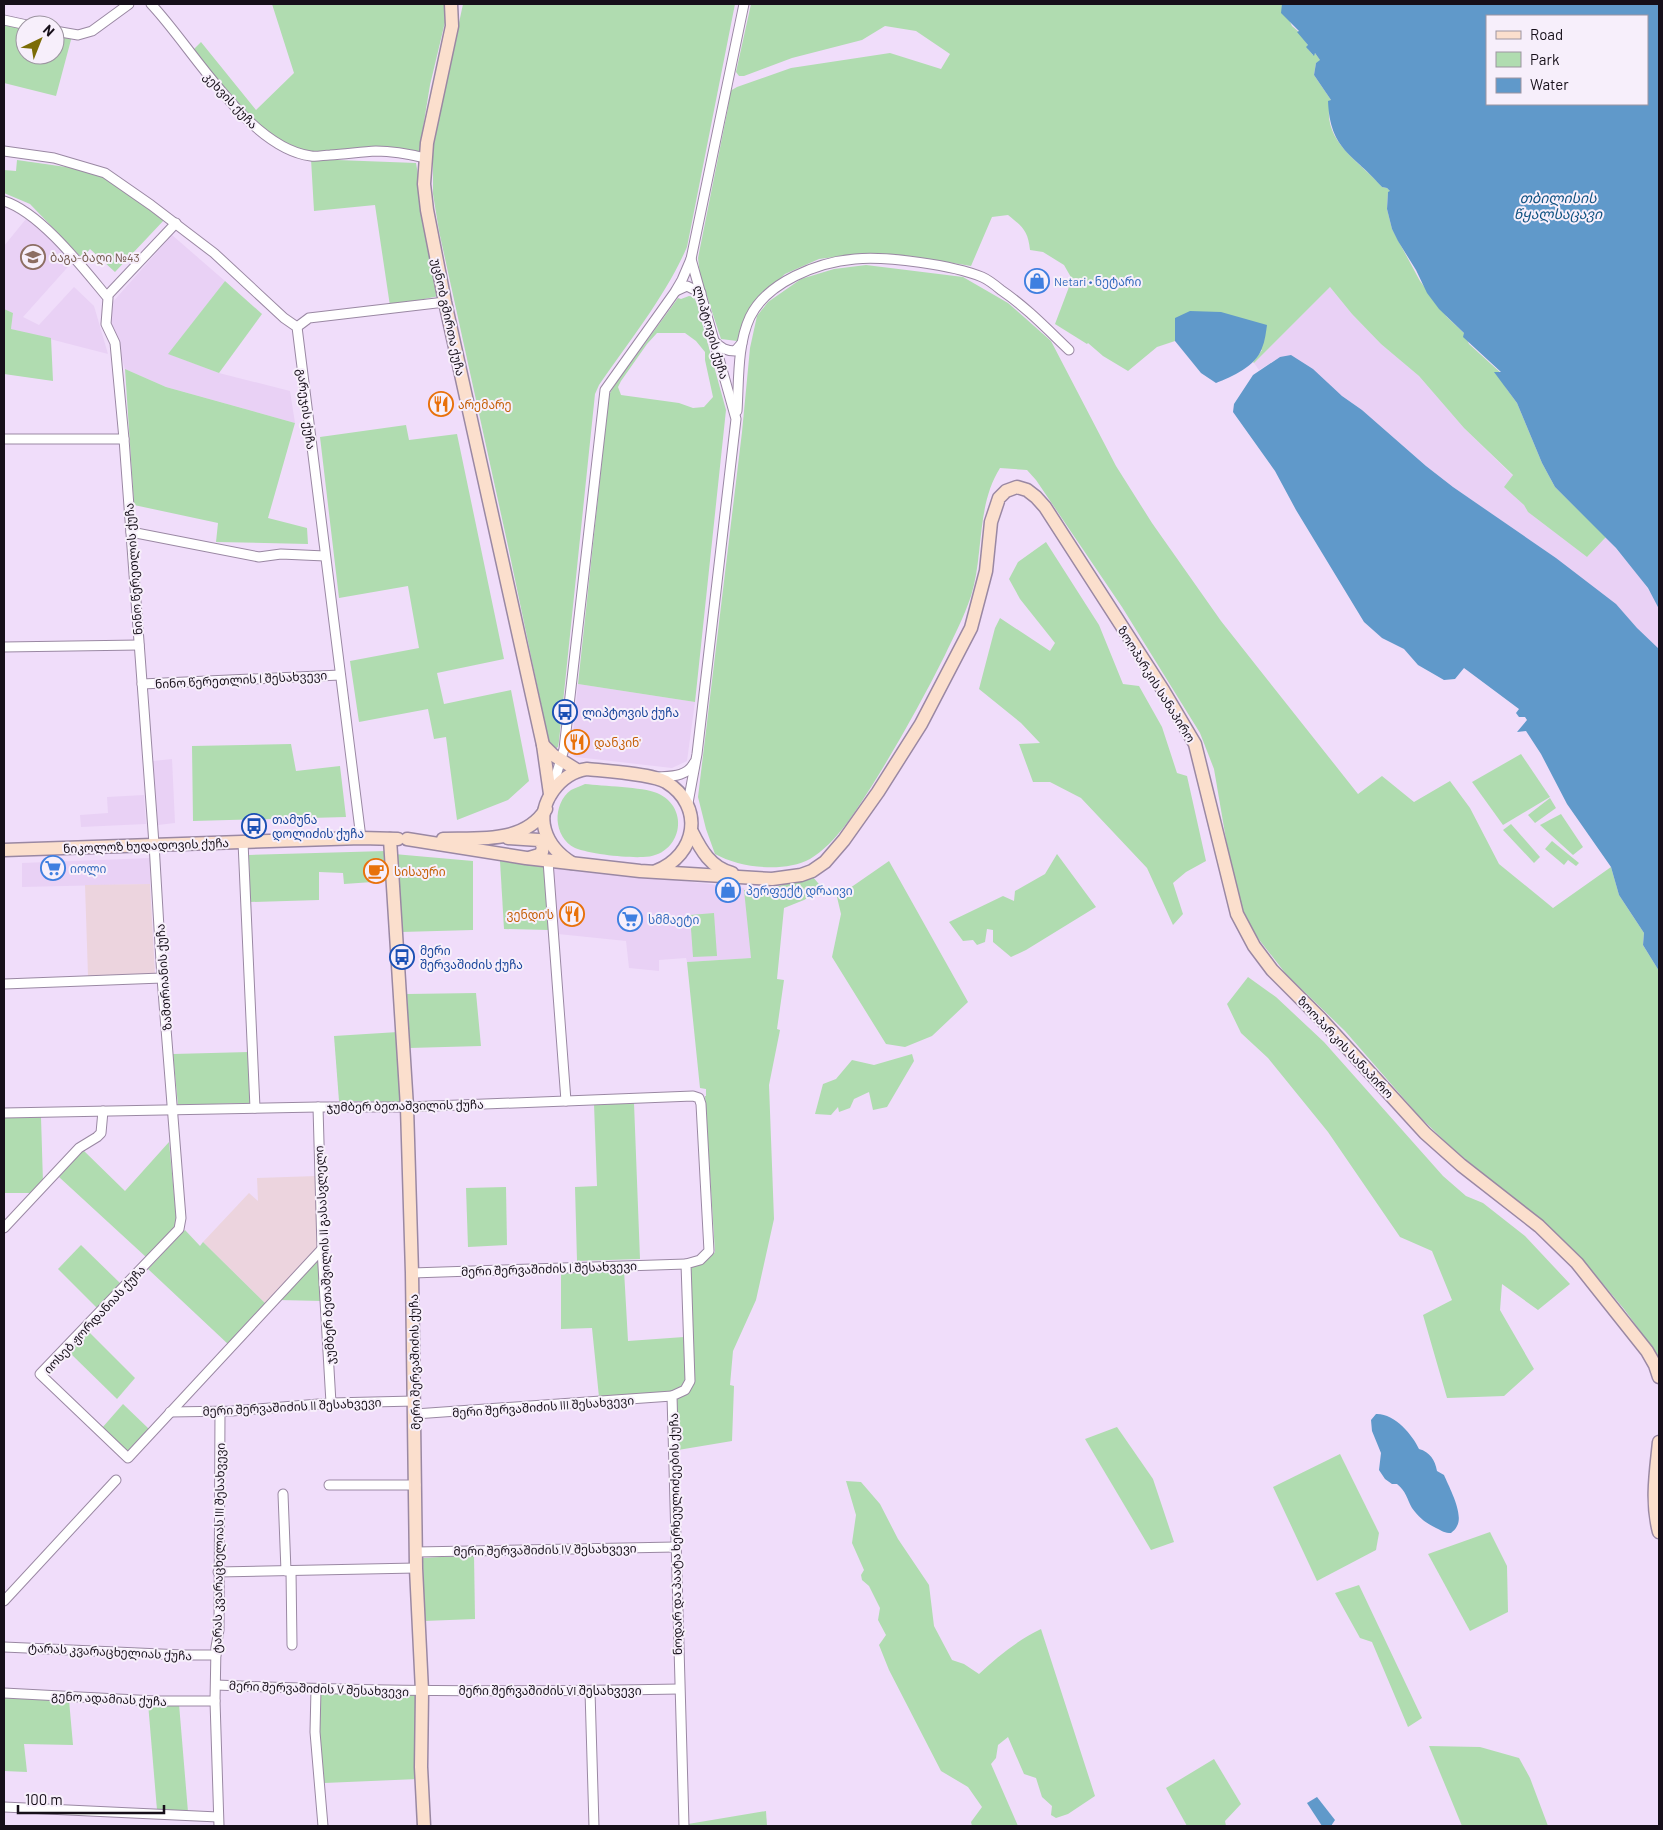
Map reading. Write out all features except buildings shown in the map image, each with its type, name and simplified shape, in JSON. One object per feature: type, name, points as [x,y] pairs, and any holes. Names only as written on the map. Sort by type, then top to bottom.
[{"type":"main road","name":"უცნობ გმირთა ქუჩა","points":[[451,4],[452,26],[426,143],[424,184],[427,210],[445,302],[543,745],[550,794]]},
{"type":"main road","name":"ზოოპარკის სანაპირო","points":[[747,877],[772,879],[801,875],[812,871],[824,862],[844,840],[878,792],[921,724],[971,628],[986,571],[991,522],[999,498],[1006,491],[1017,487],[1027,490],[1045,507],[1163,690],[1195,744],[1236,914],[1254,946],[1272,970],[1320,1018],[1425,1133],[1461,1166],[1539,1226],[1577,1263],[1647,1351],[1659,1377]]},
{"type":"main road","points":[[543,745],[578,770]]},
{"type":"main road","points":[[574,864],[556,851],[548,839],[544,828],[546,809],[550,794],[568,776],[578,770],[587,768],[665,781],[682,795],[688,803],[692,832],[702,851],[714,865],[728,872],[747,877]]},
{"type":"main road","name":"ნიკოლოზ ხუდადოვის ქუჩა","points":[[4,850],[361,838],[498,838],[517,833],[533,822],[546,809]]},
{"type":"main road","points":[[653,872],[674,862],[682,853],[692,832]]},
{"type":"main road","points":[[498,838],[539,840],[543,846],[542,852],[539,855],[526,858]]},
{"type":"main road","name":"მერი შერვაშიძის ქუჩა","points":[[390,839],[407,1107],[412,1273],[416,1568],[422,1691],[421,1767],[424,1826]]},
{"type":"main road","name":"ნიკოლოზ ხუდადოვის ქუჩა","points":[[407,839],[574,864],[653,872],[747,877]]},
{"type":"main road","points":[[1659,1442],[1654,1490],[1654,1514],[1659,1532]]},
{"type":"street","points":[[65,33],[78,35],[92,31],[129,4]]},
{"type":"street","name":"კეხვის ქუჩა","points":[[151,4],[164,17],[204,71],[254,126],[286,149],[312,156],[378,151],[398,152],[425,158]]},
{"type":"street","name":"ლიპტოვის ქუჩა","points":[[688,803],[697,754],[736,419],[691,259],[744,4]]},
{"type":"street","points":[[4,151],[54,158],[105,173],[214,253],[296,327],[309,318],[445,302]]},
{"type":"street","points":[[4,201],[14,204],[46,229],[107,296],[176,224]]},
{"type":"street","points":[[550,794],[562,760],[605,390],[675,292],[691,259]]},
{"type":"street","points":[[736,419],[742,343],[750,317],[764,298],[788,279],[811,268],[855,259],[883,259],[955,268],[984,277],[1019,302],[1070,350]]},
{"type":"street","points":[[675,292],[687,286],[701,293]]},
{"type":"street","name":"ნინო წერეთლის ქუჩა","points":[[107,296],[106,324],[115,343],[124,439],[154,844]]},
{"type":"street","name":"გარეჯის ქუჩა","points":[[296,327],[361,838]]},
{"type":"street","points":[[714,341],[721,348],[728,351],[735,351],[742,343]]},
{"type":"street","points":[[4,439],[124,439]]},
{"type":"street","points":[[131,532],[259,557],[281,554],[326,556]]},
{"type":"street","points":[[4,646],[139,645]]},
{"type":"street","name":"ნინო წერეთლის I შესახვევი","points":[[142,684],[340,675]]},
{"type":"street","name":"ლიპტოვის ქუჩა","points":[[652,778],[683,774],[690,770],[697,754]]},
{"type":"street","points":[[243,842],[255,1108]]},
{"type":"street","name":"ზამთრიანის ქუჩა","points":[[154,844],[162,978],[173,1111]]},
{"type":"street","points":[[548,861],[566,1101],[693,1096],[699,1098],[709,1252],[700,1260],[686,1264]]},
{"type":"street","points":[[4,984],[162,978]]},
{"type":"street","name":"ჯუმბერ ბეთაშვილის ქუჩა","points":[[4,1113],[103,1110],[173,1111],[255,1108],[407,1107],[566,1101]]},
{"type":"street","name":"ჯუმბერ ბეთაშვილის II გასასვლელი","points":[[318,1107],[322,1249],[331,1403]]},
{"type":"street","points":[[4,1228],[79,1148],[101,1133],[103,1110]]},
{"type":"street","name":"იოსებ ჟორდანიას ქუჩა","points":[[173,1111],[181,1218],[179,1229],[40,1374],[128,1458],[322,1249]]},
{"type":"street","name":"მერი შერვაშიძის I შესახვევი","points":[[412,1273],[686,1264]]},
{"type":"street","name":"ნოდარ და პაატა ხერხეულიძეების ქუჩა","points":[[684,1826],[672,1396],[685,1390],[690,1381],[686,1264]]},
{"type":"street","name":"მერი შერვაშიძის III შესახვევი","points":[[414,1414],[672,1396]]},
{"type":"street","name":"მერი შერვაშიძის II შესახვევი","points":[[170,1412],[414,1400]]},
{"type":"street","name":"ტარას კვარაცხელიას III შესახვევი","points":[[216,1685],[220,1411]]},
{"type":"street","points":[[4,1601],[116,1480]]},
{"type":"street","points":[[329,1485],[416,1485]]},
{"type":"street","points":[[283,1494],[292,1645]]},
{"type":"street","name":"მერი შერვაშიძის IV შესახვევი","points":[[416,1552],[675,1547]]},
{"type":"street","points":[[218,1572],[416,1568]]},
{"type":"street","name":"ტარას კვარაცხელიას ქუჩა","points":[[4,1647],[216,1655]]},
{"type":"street","points":[[216,1685],[219,1826]]},
{"type":"street","name":"მერი შერვაშიძის V შესახვევი","points":[[216,1685],[422,1691]]},
{"type":"street","points":[[316,1689],[315,1732],[323,1826]]},
{"type":"street","name":"მერი შერვაშიძის VI შესახვევი","points":[[422,1691],[679,1689]]},
{"type":"street","points":[[590,1691],[594,1826]]},
{"type":"street","name":"გენო ადამიას ქუჩა","points":[[4,1693],[156,1701],[215,1701]]},
{"type":"street","points":[[4,1807],[218,1816]]},
{"type":"shaded area","points":[[26,219],[34,222],[74,260],[23,317],[39,325],[74,287],[94,306],[108,354],[11,329],[13,313],[4,309],[4,246]]},
{"type":"shaded area","points":[[172,235],[225,281],[169,354],[219,373],[290,391],[295,423],[166,387],[125,369],[110,321],[111,304]]},
{"type":"shaded area","points":[[1330,287],[1352,314],[1381,344],[1419,376],[1464,428],[1513,476],[1505,487],[1525,506],[1528,512],[1587,557],[1606,537],[1639,576],[1656,601],[1659,609],[1659,649],[1556,558],[1453,487],[1362,410],[1342,396],[1280,357],[1259,370],[1254,363]]},
{"type":"shaded area","points":[[578,684],[695,702],[687,761],[672,768],[576,757],[571,753]]},
{"type":"shaded area","points":[[172,759],[175,823],[158,825],[153,761]]},
{"type":"shaded area","points":[[144,795],[146,824],[81,827],[80,815],[108,813],[107,797]]},
{"type":"shaded area","points":[[150,858],[150,884],[22,887],[22,863]]},
{"type":"shaded area","points":[[552,866],[744,888],[752,958],[687,962],[686,958],[659,960],[659,971],[629,968],[626,941],[558,934]]},
{"type":"shaded area","points":[[150,884],[155,974],[88,976],[85,885]]},
{"type":"shaded area","points":[[317,1176],[318,1249],[266,1304],[203,1242],[249,1193],[258,1201],[257,1178]]},
{"type":"green space","points":[[272,4],[444,4],[445,22],[430,85],[419,152],[313,153],[289,147],[272,137],[259,125],[203,64],[194,49],[201,42],[256,110],[294,73]]},
{"type":"green space","points":[[463,4],[735,4],[687,247],[658,301],[599,385],[595,394],[559,741],[558,747],[555,749],[549,742],[439,231],[433,194],[433,145]]},
{"type":"green space","points":[[751,4],[1282,4],[1292,26],[1299,32],[1308,45],[1308,49],[1313,55],[1315,53],[1321,61],[1316,63],[1314,75],[1331,100],[1329,114],[1331,127],[1336,139],[1353,159],[1382,187],[1387,188],[1391,192],[1388,192],[1387,209],[1392,229],[1420,281],[1447,317],[1464,333],[1469,344],[1502,374],[1506,388],[1517,403],[1542,463],[1555,487],[1606,537],[1587,557],[1528,512],[1524,505],[1504,487],[1513,475],[1464,428],[1419,376],[1381,344],[1352,314],[1330,287],[1254,363],[1262,350],[1175,319],[1175,341],[1157,347],[1128,371],[1103,356],[1088,343],[1055,324],[1072,279],[1064,265],[1043,252],[1030,250],[1028,238],[1024,230],[1008,215],[992,217],[971,266],[917,257],[866,253],[819,259],[785,274],[759,298],[746,314],[737,341],[721,339],[700,275],[698,258],[730,91],[791,68],[890,53],[941,69],[950,54],[916,31],[885,26],[862,40],[792,58],[744,76],[739,76],[736,72]]},
{"type":"green space","points":[[4,22],[15,25],[15,65],[64,65],[56,96],[4,83]]},
{"type":"green space","points":[[65,35],[72,36],[65,62]]},
{"type":"green space","points":[[311,159],[416,163],[439,296],[390,306],[375,205],[314,211]]},
{"type":"green space","points":[[17,160],[80,169],[103,176],[165,219],[115,272],[90,249],[82,258],[30,204],[4,193],[4,170],[16,171]]},
{"type":"green space","points":[[866,265],[963,277],[1008,303],[1051,341],[1116,466],[1152,523],[1221,621],[1358,794],[1382,776],[1414,802],[1450,781],[1470,808],[1499,864],[1553,908],[1611,867],[1619,895],[1644,933],[1643,945],[1659,971],[1659,1362],[1646,1339],[1624,1309],[1582,1259],[1537,1217],[1454,1150],[1419,1116],[1345,1031],[1286,974],[1257,937],[1239,903],[1234,886],[1214,769],[1200,733],[1122,607],[1036,480],[1027,470],[1000,468],[992,483],[984,514],[975,580],[962,619],[937,671],[883,768],[837,835],[810,859],[788,866],[762,867],[749,865],[737,863],[715,854],[698,797],[742,432],[750,348],[757,316],[768,302],[801,279],[834,269]]},
{"type":"green space","points":[[225,281],[262,314],[219,373],[168,354]]},
{"type":"green space","points":[[689,296],[694,297],[697,304],[726,410],[695,702],[578,684],[609,395],[678,298],[681,299]],"holes":[[[657,333],[685,333],[696,341],[705,352],[713,397],[704,407],[693,408],[679,403],[621,395],[618,387],[621,381]]]},
{"type":"green space","points":[[4,309],[13,313],[11,329],[51,338],[53,381],[4,374]]},
{"type":"green space","points":[[125,369],[166,387],[295,423],[268,518],[307,528],[308,544],[216,542],[218,523],[134,505]]},
{"type":"green space","points":[[406,425],[409,440],[457,434],[504,659],[437,673],[444,704],[511,690],[529,781],[508,800],[457,820],[446,737],[434,739],[428,709],[359,722],[350,661],[419,648],[408,586],[339,598],[320,437]]},
{"type":"green space","points":[[1046,542],[1099,625],[1123,684],[1139,686],[1162,727],[1177,773],[1187,776],[1206,861],[1186,872],[1173,883],[1183,914],[1173,925],[1147,868],[1081,798],[1050,782],[1033,782],[1019,744],[1040,743],[1021,723],[979,689],[995,628],[1000,618],[1050,651],[1055,643],[1020,599],[1009,579],[1018,562]]},
{"type":"green space","points":[[291,744],[296,771],[340,766],[346,817],[193,821],[192,746]]},
{"type":"green space","points":[[1521,754],[1550,797],[1503,825],[1472,782]]},
{"type":"green space","points":[[585,784],[642,789],[657,793],[668,800],[675,809],[678,820],[677,831],[673,841],[666,849],[656,855],[643,857],[608,855],[575,848],[562,836],[559,829],[558,812],[565,796],[571,790]]},
{"type":"green space","points":[[1550,798],[1556,808],[1535,823],[1528,815]]},
{"type":"green space","points":[[1561,814],[1583,847],[1573,855],[1540,825]]},
{"type":"green space","points":[[1511,824],[1540,857],[1534,863],[1503,830]]},
{"type":"green space","points":[[1552,841],[1579,863],[1576,866],[1568,860],[1564,865],[1545,849]]},
{"type":"green space","points":[[386,851],[387,881],[344,884],[343,873],[319,872],[319,900],[250,902],[249,855]]},
{"type":"green space","points":[[394,854],[473,861],[473,930],[401,932]]},
{"type":"green space","points":[[1057,854],[1096,907],[1026,950],[1011,957],[993,942],[993,930],[987,929],[985,942],[977,945],[973,940],[963,941],[949,922],[1003,896],[1014,901],[1015,891],[1045,874]]},
{"type":"green space","points":[[500,861],[544,865],[549,930],[504,929]]},
{"type":"green space","points":[[889,861],[968,1002],[932,1036],[905,1047],[886,1044],[832,957],[841,914],[837,897]]},
{"type":"green space","points":[[813,877],[823,889],[804,900],[784,908],[777,979],[784,980],[777,1029],[780,1030],[769,1085],[774,1219],[756,1300],[733,1351],[730,1385],[734,1386],[732,1441],[678,1450],[675,1398],[690,1389],[690,1269],[715,1252],[706,1089],[700,1088],[687,962],[751,958],[744,890],[779,886]]},
{"type":"green space","points":[[714,913],[717,956],[693,957],[690,915]]},
{"type":"green space","points":[[1248,977],[1276,997],[1324,1042],[1443,1176],[1466,1196],[1483,1203],[1525,1236],[1570,1284],[1538,1310],[1502,1284],[1500,1310],[1534,1369],[1504,1396],[1447,1398],[1423,1315],[1452,1300],[1432,1251],[1400,1237],[1328,1132],[1268,1058],[1241,1033],[1227,1004]]},
{"type":"green space","points":[[476,993],[481,1046],[409,1048],[407,994]]},
{"type":"green space","points":[[398,1032],[403,1102],[339,1101],[334,1036]]},
{"type":"green space","points":[[249,1052],[251,1103],[178,1105],[173,1054]]},
{"type":"green space","points":[[912,1054],[914,1061],[887,1107],[873,1110],[869,1092],[854,1099],[850,1108],[839,1112],[838,1107],[831,1115],[815,1114],[823,1084],[836,1079],[852,1060],[874,1065]]},
{"type":"green space","points":[[634,1103],[640,1259],[577,1261],[575,1187],[597,1186],[594,1104]]},
{"type":"green space","points":[[41,1117],[43,1183],[32,1193],[4,1193],[4,1118]]},
{"type":"green space","points":[[169,1142],[177,1226],[146,1257],[59,1177],[83,1150],[125,1191]]},
{"type":"green space","points":[[506,1187],[507,1245],[468,1247],[466,1188]]},
{"type":"green space","points":[[185,1230],[200,1246],[203,1242],[266,1304],[229,1345],[148,1269]]},
{"type":"green space","points":[[81,1245],[121,1284],[98,1309],[58,1269]]},
{"type":"green space","points":[[320,1258],[322,1301],[279,1300]]},
{"type":"green space","points":[[624,1270],[628,1341],[684,1337],[686,1382],[675,1391],[599,1397],[592,1328],[561,1329],[561,1271]]},
{"type":"green space","points":[[88,1331],[135,1378],[117,1399],[68,1351]]},
{"type":"green space","points":[[123,1404],[149,1429],[129,1450],[124,1450],[102,1428]]},
{"type":"green space","points":[[1117,1427],[1153,1479],[1174,1542],[1151,1550],[1085,1439]]},
{"type":"green space","points":[[1340,1454],[1379,1533],[1376,1550],[1317,1581],[1273,1487]]},
{"type":"green space","points":[[846,1481],[861,1482],[880,1504],[898,1539],[929,1585],[934,1626],[952,1660],[964,1664],[979,1674],[1008,1649],[1041,1629],[1095,1796],[1068,1814],[1056,1818],[1051,1815],[1052,1806],[1042,1797],[1036,1778],[1024,1774],[1008,1737],[998,1745],[996,1758],[991,1764],[1018,1826],[972,1826],[971,1822],[982,1807],[968,1787],[941,1771],[889,1670],[879,1645],[886,1635],[878,1620],[880,1608],[869,1586],[862,1580],[861,1575],[864,1570],[852,1543],[856,1515]]},
{"type":"green space","points":[[1490,1532],[1507,1566],[1508,1612],[1470,1631],[1428,1554]]},
{"type":"green space","points":[[474,1555],[475,1619],[424,1621],[423,1558]]},
{"type":"green space","points":[[1359,1585],[1422,1718],[1408,1727],[1372,1642],[1360,1638],[1335,1593]]},
{"type":"green space","points":[[320,1693],[418,1695],[418,1779],[324,1783],[320,1750]]},
{"type":"green space","points":[[4,1698],[69,1700],[73,1745],[24,1744],[27,1772],[4,1771]]},
{"type":"green space","points":[[148,1703],[179,1704],[188,1812],[157,1810]]},
{"type":"green space","points":[[1429,1746],[1480,1747],[1519,1758],[1530,1778],[1548,1826],[1462,1826]]},
{"type":"green space","points":[[1214,1759],[1241,1804],[1225,1821],[1226,1826],[1187,1826],[1166,1788]]},
{"type":"green space","points":[[766,1811],[767,1826],[688,1826],[688,1824]]},
{"type":"water","name":"თბილისის წყალსაცავი","points":[[1282,4],[1659,4],[1659,609],[1648,588],[1616,548],[1555,487],[1542,463],[1517,403],[1494,372],[1501,372],[1463,337],[1464,333],[1439,309],[1427,293],[1392,229],[1387,209],[1388,192],[1390,191],[1382,187],[1345,150],[1333,131],[1328,101],[1331,100],[1314,75],[1316,63],[1320,60],[1315,53],[1314,56],[1306,47],[1308,45],[1297,32],[1299,31],[1281,13]]},
{"type":"water","points":[[1190,311],[1221,312],[1267,325],[1264,342],[1255,360],[1243,370],[1216,383],[1201,373],[1175,341],[1175,318]]},
{"type":"water","points":[[1291,355],[1313,369],[1342,396],[1362,410],[1453,487],[1556,558],[1616,604],[1659,649],[1659,971],[1643,945],[1644,933],[1619,895],[1611,867],[1567,804],[1541,754],[1526,731],[1517,732],[1527,720],[1525,717],[1519,717],[1516,713],[1519,709],[1464,668],[1455,679],[1444,680],[1418,665],[1404,649],[1382,638],[1364,622],[1296,510],[1275,471],[1233,412],[1234,404],[1253,375],[1280,357]]},
{"type":"water","points":[[1376,1414],[1389,1417],[1402,1426],[1412,1437],[1419,1449],[1431,1457],[1437,1471],[1444,1475],[1455,1500],[1459,1515],[1457,1526],[1451,1533],[1440,1530],[1420,1517],[1412,1508],[1402,1489],[1397,1484],[1392,1484],[1385,1479],[1379,1470],[1381,1453],[1372,1431],[1371,1420]]},
{"type":"water","points":[[1317,1797],[1335,1820],[1331,1826],[1322,1826],[1307,1803]]},
{"type":"place","name":"ბაგა-ბაღი №43","points":[[33,257]]},
{"type":"place","name":"Netari • ნეტარი","points":[[1037,281]]},
{"type":"place","name":"არემარე","points":[[441,404]]},
{"type":"place","name":"ლიპტოვის ქუჩა","points":[[565,712]]},
{"type":"place","name":"დანკინ'","points":[[577,742]]},
{"type":"place","name":"თამუნა დოლიძის ქუჩა","points":[[254,826]]},
{"type":"place","name":"იოლი","points":[[53,868]]},
{"type":"place","name":"სისაური","points":[[376,871]]},
{"type":"place","name":"პერფექტ დრაივი","points":[[728,890]]},
{"type":"place","name":"ვენდი'ს","points":[[572,914]]},
{"type":"place","name":"სმმაეტი","points":[[630,919]]},
{"type":"place","name":"მერი შერვაშიძის ქუჩა","points":[[402,957]]}]
